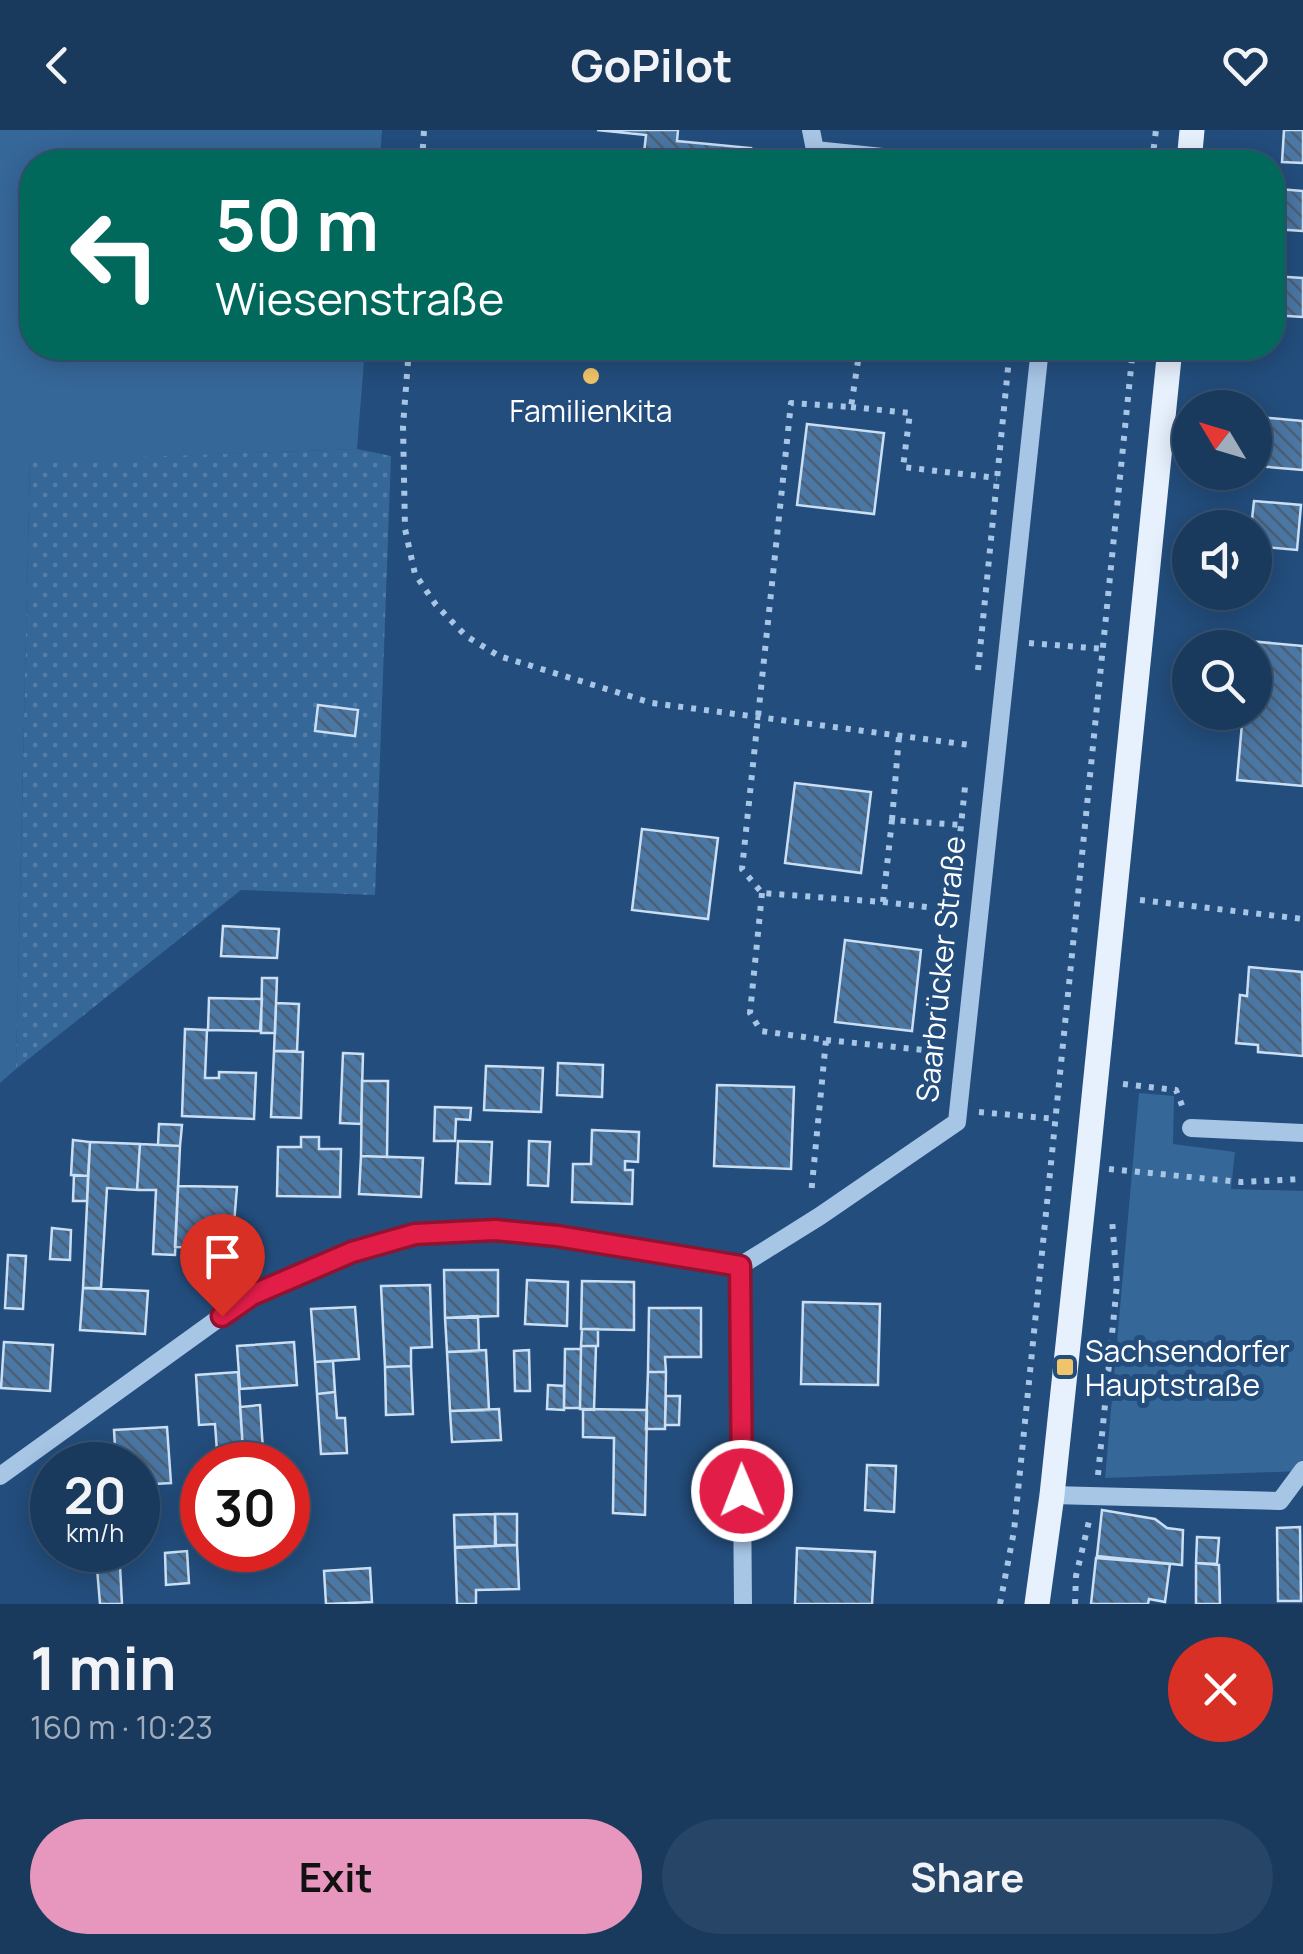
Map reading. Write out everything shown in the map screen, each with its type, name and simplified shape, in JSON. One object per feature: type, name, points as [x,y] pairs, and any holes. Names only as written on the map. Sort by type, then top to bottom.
[{"type":"main road","points":[[1037,1604],[1052,1495],[1169,360]]},
{"type":"street","name":"Saarbrücker Straße","points":[[740,1266],[957,1122],[1039,360]]},
{"type":"street","points":[[1191,1128],[1303,1133]]},
{"type":"street","points":[[0,1476],[252,1295],[352,1252],[415,1234],[495,1230],[557,1236],[740,1266],[743,1604]]},
{"type":"street","points":[[1052,1495],[1280,1501],[1303,1470]]},
{"type":"path","points":[[407,360],[403,426],[405,529],[414,574],[436,605],[466,636],[499,656],[652,703],[970,745]]},
{"type":"path","points":[[851,408],[858,360]]},
{"type":"path","points":[[976,688],[1009,360]]},
{"type":"path","points":[[1000,1604],[1014,1532],[1132,360]]},
{"type":"path","points":[[952,910],[762,893],[742,869],[755,717],[791,404],[910,413],[903,467],[997,478]]},
{"type":"path","points":[[1008,641],[1104,649]]},
{"type":"path","points":[[968,761],[972,726]]},
{"type":"path","points":[[883,902],[900,736]]},
{"type":"path","points":[[950,928],[966,777]]},
{"type":"path","points":[[892,820],[960,826]]},
{"type":"path","points":[[1136,899],[1303,919]]},
{"type":"path","points":[[938,1070],[940,1034]]},
{"type":"path","points":[[826,1040],[964,1054]]},
{"type":"path","points":[[1116,1084],[1176,1090],[1191,1128]]},
{"type":"path","points":[[958,1110],[1056,1119]]},
{"type":"path","points":[[1108,1169],[1240,1182],[1303,1180]]},
{"type":"path","points":[[812,1194],[828,1184]]},
{"type":"path","points":[[1091,1374],[1108,1375]]},
{"type":"shaded area","points":[[0,130],[382,130],[381,150],[20,150],[20,360],[364,360],[357,449],[30,462],[16,1069],[0,1083]]},
{"type":"shaded area","points":[[357,449],[391,456],[375,895],[241,890],[16,1069],[30,461]]},
{"type":"shaded area","points":[[1139,1093],[1174,1096],[1173,1144],[1235,1152],[1231,1189],[1303,1191],[1303,1471],[1105,1478]]},
{"type":"building","points":[[597,130],[678,130],[677,141],[751,148],[644,150],[646,135]]},
{"type":"building","points":[[1284,130],[1303,130],[1303,163],[1285,162]]},
{"type":"building","points":[[1285,190],[1303,191],[1303,231],[1285,230]]},
{"type":"building","points":[[1285,277],[1303,278],[1303,317],[1285,316]]},
{"type":"building","points":[[1272,418],[1303,421],[1303,470],[1272,467]]},
{"type":"building","points":[[807,424],[884,433],[874,514],[797,505]]},
{"type":"building","points":[[1254,501],[1301,505],[1297,550],[1272,548],[1272,510],[1253,510]]},
{"type":"building","points":[[1272,643],[1303,646],[1303,786],[1237,780],[1241,730],[1272,730]]},
{"type":"building","points":[[318,705],[358,710],[355,736],[315,731]]},
{"type":"building","points":[[795,783],[871,792],[861,873],[785,863]]},
{"type":"building","points":[[642,829],[718,838],[708,919],[632,910]]},
{"type":"building","points":[[223,926],[279,929],[277,958],[221,956]]},
{"type":"building","points":[[845,940],[921,950],[912,1031],[835,1022]]},
{"type":"building","points":[[1249,967],[1302,972],[1303,1056],[1258,1052],[1258,1045],[1236,1043],[1240,995],[1247,996]]},
{"type":"building","points":[[262,978],[277,978],[275,1033],[261,1033]]},
{"type":"building","points":[[209,998],[262,999],[260,1031],[208,1030]]},
{"type":"building","points":[[276,1003],[299,1004],[297,1051],[274,1051]]},
{"type":"building","points":[[185,1029],[207,1030],[205,1078],[219,1078],[219,1072],[256,1073],[254,1119],[182,1116]]},
{"type":"building","points":[[274,1051],[303,1052],[301,1118],[271,1117]]},
{"type":"building","points":[[343,1053],[363,1054],[361,1124],[340,1123]]},
{"type":"building","points":[[558,1063],[603,1065],[602,1097],[557,1095]]},
{"type":"building","points":[[486,1066],[543,1068],[541,1112],[484,1110]]},
{"type":"building","points":[[362,1081],[388,1081],[387,1157],[361,1156]]},
{"type":"building","points":[[717,1085],[794,1087],[791,1169],[714,1166]]},
{"type":"building","points":[[435,1107],[471,1108],[470,1120],[456,1119],[455,1141],[434,1141]]},
{"type":"building","points":[[159,1124],[182,1125],[180,1146],[158,1145]]},
{"type":"building","points":[[592,1130],[639,1132],[638,1162],[625,1161],[625,1170],[633,1170],[632,1204],[572,1202],[573,1164],[591,1164]]},
{"type":"building","points":[[301,1137],[319,1137],[319,1149],[341,1149],[340,1197],[277,1196],[278,1147],[301,1147]]},
{"type":"building","points":[[73,1140],[90,1142],[88,1176],[71,1175]]},
{"type":"building","points":[[458,1141],[492,1142],[490,1184],[456,1183]]},
{"type":"building","points":[[529,1141],[550,1142],[548,1186],[528,1185]]},
{"type":"building","points":[[90,1142],[140,1144],[137,1190],[107,1188],[101,1288],[83,1288]]},
{"type":"building","points":[[140,1144],[180,1146],[175,1255],[153,1254],[156,1190],[137,1190]]},
{"type":"building","points":[[361,1156],[423,1158],[421,1197],[359,1194]]},
{"type":"building","points":[[74,1175],[88,1176],[87,1201],[73,1201]]},
{"type":"building","points":[[178,1186],[237,1187],[232,1248],[175,1247]]},
{"type":"building","points":[[52,1228],[71,1230],[70,1260],[50,1259]]},
{"type":"building","points":[[8,1255],[26,1256],[23,1309],[5,1308]]},
{"type":"building","points":[[444,1270],[498,1270],[498,1316],[445,1318]]},
{"type":"building","points":[[527,1280],[568,1282],[567,1326],[525,1324]]},
{"type":"building","points":[[582,1281],[634,1282],[634,1330],[581,1329]]},
{"type":"building","points":[[430,1285],[432,1347],[411,1348],[411,1366],[385,1367],[381,1286]]},
{"type":"building","points":[[83,1288],[148,1291],[145,1334],[80,1330]]},
{"type":"building","points":[[803,1302],[880,1304],[878,1385],[801,1384]]},
{"type":"building","points":[[355,1307],[359,1359],[315,1362],[311,1309]]},
{"type":"building","points":[[649,1308],[701,1308],[701,1357],[665,1357],[666,1372],[648,1372]]},
{"type":"building","points":[[478,1316],[479,1351],[447,1352],[445,1318]]},
{"type":"building","points":[[582,1329],[598,1329],[598,1346],[581,1346]]},
{"type":"building","points":[[4,1342],[53,1345],[50,1391],[1,1388]]},
{"type":"building","points":[[294,1342],[297,1385],[240,1389],[237,1346]]},
{"type":"building","points":[[581,1346],[596,1346],[594,1410],[580,1409]]},
{"type":"building","points":[[565,1349],[581,1349],[580,1408],[564,1408]]},
{"type":"building","points":[[486,1350],[489,1410],[450,1411],[447,1352]]},
{"type":"building","points":[[529,1350],[530,1391],[515,1391],[514,1351]]},
{"type":"building","points":[[333,1361],[335,1392],[317,1394],[315,1362]]},
{"type":"building","points":[[411,1366],[413,1414],[386,1415],[385,1367]]},
{"type":"building","points":[[238,1372],[243,1442],[216,1442],[215,1424],[199,1425],[196,1375]]},
{"type":"building","points":[[648,1372],[666,1372],[665,1429],[646,1429]]},
{"type":"building","points":[[548,1385],[564,1386],[564,1410],[547,1409]]},
{"type":"building","points":[[335,1392],[337,1418],[345,1418],[347,1453],[321,1454],[317,1394]]},
{"type":"building","points":[[666,1396],[680,1396],[679,1425],[665,1425]]},
{"type":"building","points":[[260,1405],[262,1442],[242,1442],[240,1407]]},
{"type":"building","points":[[499,1409],[501,1440],[452,1442],[450,1411]]},
{"type":"building","points":[[583,1409],[647,1410],[645,1515],[613,1513],[614,1438],[583,1437]]},
{"type":"building","points":[[167,1427],[171,1483],[160,1484],[160,1442],[115,1442],[114,1430]]},
{"type":"building","points":[[867,1465],[896,1466],[894,1512],[865,1510]]},
{"type":"building","points":[[1102,1510],[1155,1519],[1167,1528],[1183,1530],[1182,1565],[1097,1556]]},
{"type":"building","points":[[495,1514],[495,1546],[455,1547],[454,1515]]},
{"type":"building","points":[[495,1514],[517,1514],[517,1545],[496,1545]]},
{"type":"building","points":[[1300,1527],[1301,1601],[1278,1601],[1277,1528]]},
{"type":"building","points":[[1197,1537],[1219,1538],[1217,1564],[1196,1563]]},
{"type":"building","points":[[517,1545],[519,1589],[476,1590],[476,1604],[457,1604],[455,1548]]},
{"type":"building","points":[[797,1548],[875,1552],[872,1604],[795,1604]]},
{"type":"building","points":[[180,1552],[180,1572],[188,1572],[189,1583],[166,1585],[165,1553]]},
{"type":"building","points":[[1096,1558],[1170,1564],[1165,1602],[1149,1599],[1148,1604],[1091,1604]]},
{"type":"building","points":[[1196,1563],[1219,1565],[1220,1604],[1196,1604]]},
{"type":"building","points":[[370,1568],[372,1602],[326,1604],[324,1571]]},
{"type":"building","points":[[97,1572],[120,1572],[122,1604],[100,1604]]},
{"type":"place","name":"Familienkita","points":[[591,376]]},
{"type":"place","name":"Sachsendorfer Hauptstraße","points":[[1065,1367]]},
{"type":"route","points":[[222,1316],[252,1295],[352,1252],[415,1234],[495,1230],[557,1236],[740,1266],[742,1491]]}]
